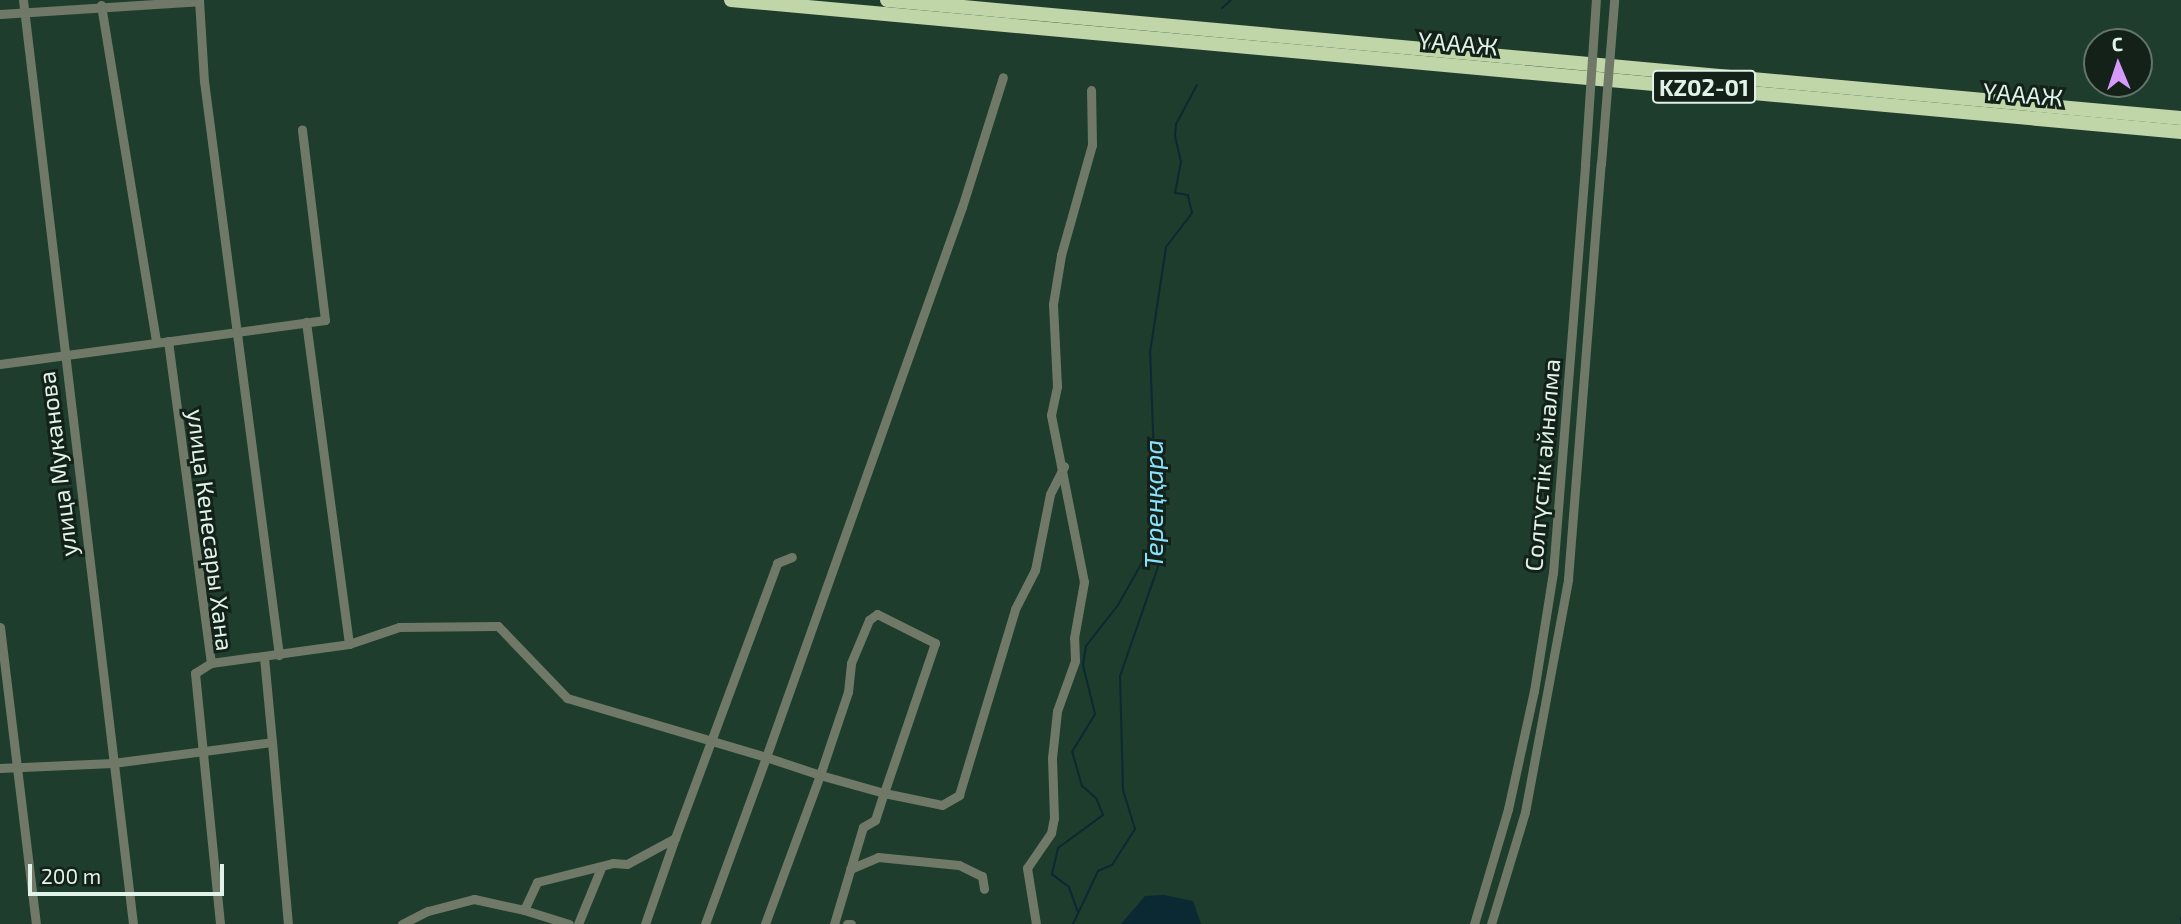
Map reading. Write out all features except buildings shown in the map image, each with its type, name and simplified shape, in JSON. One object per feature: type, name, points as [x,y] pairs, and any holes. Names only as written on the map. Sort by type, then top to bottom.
[{"type":"highway","name":"ҮАААЖ","points":[[731,0],[2181,132]]},
{"type":"highway","name":"ҮАААЖ","points":[[887,0],[2181,118]]},
{"type":"street","name":"улица Муканова","points":[[23,0],[133,924]]},
{"type":"street","points":[[0,14],[94,4],[199,0],[204,81],[279,655]]},
{"type":"street","name":"Солтүстік айналма","points":[[1474,924],[1523,744],[1553,573],[1596,0]]},
{"type":"street","name":"Солтүстік айналма","points":[[1491,924],[1525,811],[1568,579],[1614,1]]},
{"type":"street","points":[[94,4],[156,342]]},
{"type":"street","points":[[705,924],[962,207],[1003,77]]},
{"type":"street","points":[[1036,924],[1027,868],[1051,833],[1054,818],[1052,758],[1057,711],[1075,661],[1074,638],[1084,582],[1064,466],[1051,415],[1057,386],[1053,304],[1061,255],[1092,145],[1091,90]]},
{"type":"street","points":[[0,364],[325,320],[302,129]]},
{"type":"street","points":[[1583,183],[1600,183]]},
{"type":"street","points":[[306,322],[349,644]]},
{"type":"street","name":"улица Кенесары Хана","points":[[168,341],[211,663],[195,673],[220,924]]},
{"type":"street","points":[[211,663],[349,644],[400,627],[498,626],[567,698],[820,775],[884,793],[942,805],[959,795],[1015,609],[1035,570],[1050,494],[1064,466]]},
{"type":"street","points":[[645,924],[777,563],[792,557]]},
{"type":"street","points":[[765,924],[848,692],[851,663],[869,620],[877,614],[935,643],[875,820],[863,827],[834,924]]},
{"type":"street","points":[[0,628],[36,924]]},
{"type":"street","points":[[264,657],[288,924]]},
{"type":"street","points":[[0,768],[113,763],[272,742]]},
{"type":"street","points":[[524,910],[537,882],[627,864],[675,838]]},
{"type":"street","points":[[850,869],[878,858],[959,865],[982,876],[984,889]]},
{"type":"street","points":[[578,924],[601,868]]},
{"type":"street","points":[[402,924],[428,911],[474,899],[569,924]]},
{"type":"water","points":[[1164,895],[1193,901],[1201,924],[1121,924],[1145,896]]},
{"type":"waterway","name":"Тереңқара","points":[[1222,8],[1231,0]]},
{"type":"waterway","name":"Тереңқара","points":[[1073,924],[1098,871],[1112,865],[1135,829],[1123,790],[1120,676],[1158,567],[1150,353],[1166,247],[1192,213],[1188,195],[1175,193],[1181,162],[1175,136],[1176,124],[1197,85]]},
{"type":"waterway","points":[[1078,912],[1069,887],[1052,874],[1058,848],[1103,815],[1096,798],[1082,786],[1072,752],[1095,714],[1083,665],[1086,646],[1118,605],[1160,531]]},
{"type":"waterway","points":[[2181,918],[2181,923]]}]
